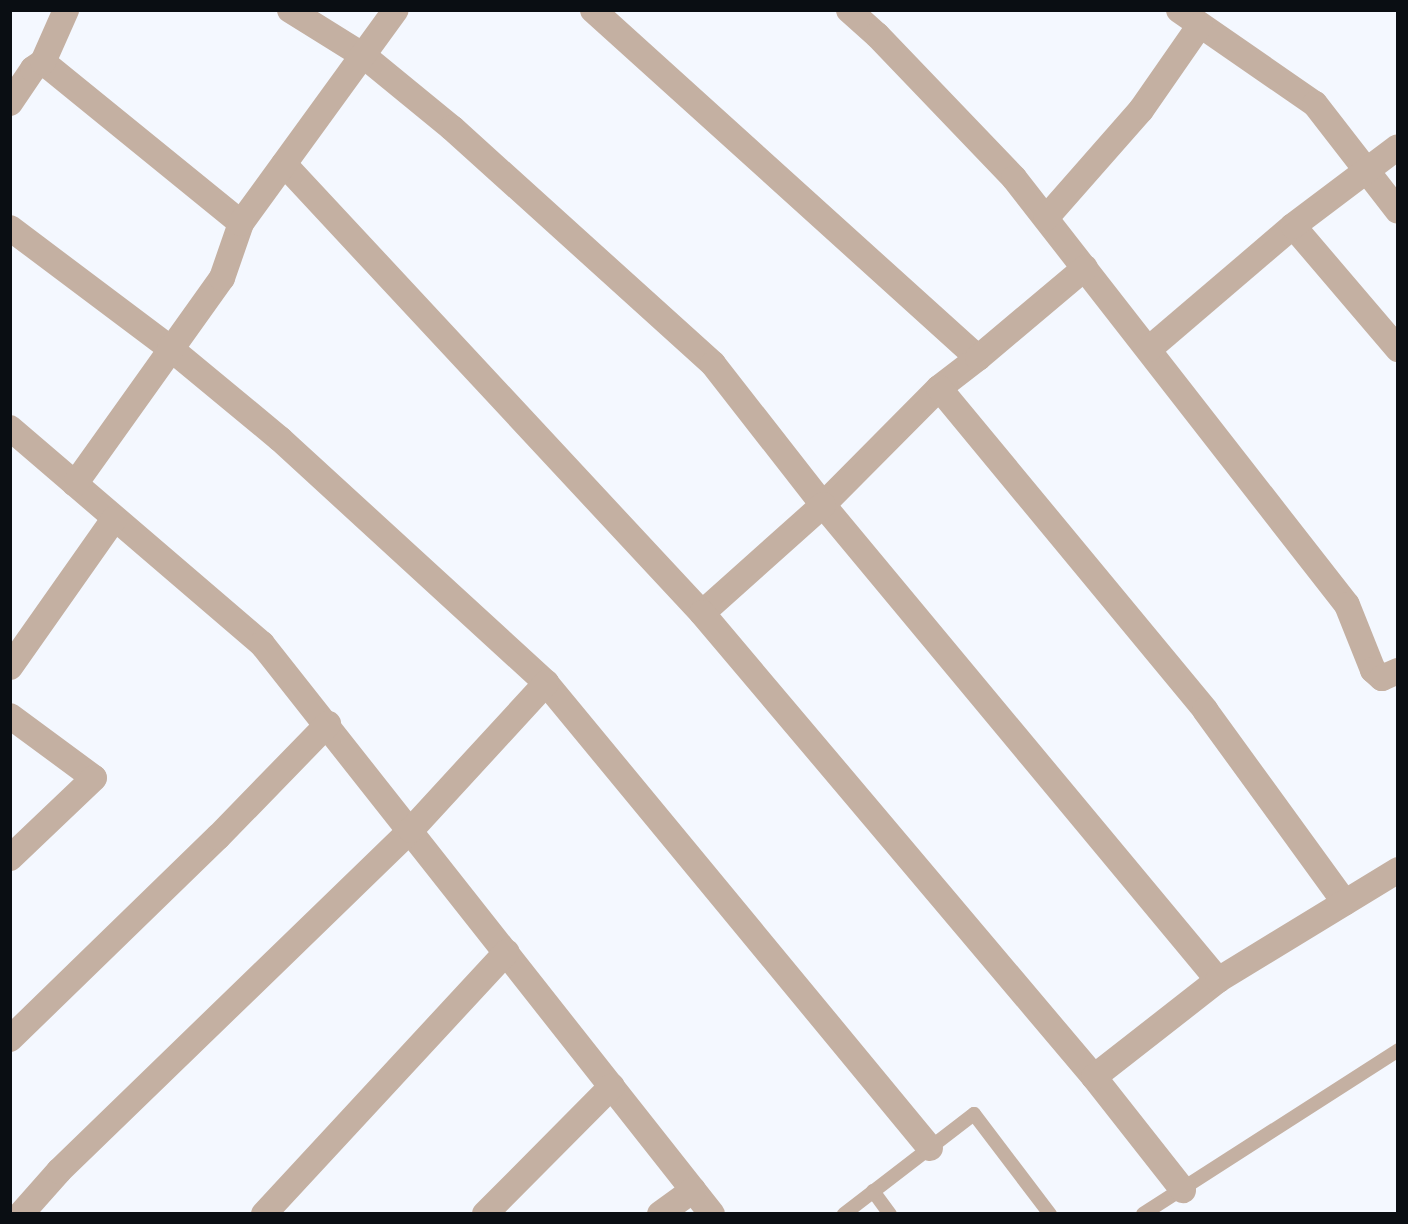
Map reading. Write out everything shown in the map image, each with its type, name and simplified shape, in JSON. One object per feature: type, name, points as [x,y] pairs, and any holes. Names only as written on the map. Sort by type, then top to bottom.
[{"type":"street","points":[[10,103],[33,69],[44,62],[66,10]]},
{"type":"street","points":[[290,10],[364,56],[452,128],[713,364],[823,505],[1218,980]]},
{"type":"street","points":[[75,484],[222,278],[241,223],[396,10]]},
{"type":"street","points":[[592,10],[978,358]]},
{"type":"street","points":[[849,10],[877,35],[1014,178],[1347,605],[1373,670],[1382,678],[1398,670]]},
{"type":"street","points":[[1179,10],[1315,104],[1398,211]]},
{"type":"street","points":[[1046,218],[1141,110],[1200,25]]},
{"type":"street","points":[[44,62],[241,223]]},
{"type":"street","points":[[1149,349],[1293,226],[1398,147]]},
{"type":"street","points":[[284,164],[702,613],[1094,1077],[1183,1190]]},
{"type":"street","points":[[1293,226],[1398,349]]},
{"type":"street","points":[[10,228],[170,348],[280,439],[546,683],[930,1148]]},
{"type":"street","points":[[702,613],[823,505],[939,388],[1085,268]]},
{"type":"street","points":[[939,388],[1205,710],[1345,903]]},
{"type":"street","points":[[10,428],[262,644],[328,724],[712,1214]]},
{"type":"street","points":[[10,668],[114,519]]},
{"type":"street","points":[[21,1214],[59,1171],[411,830],[546,683]]},
{"type":"street","points":[[10,716],[94,778],[10,858]]},
{"type":"street","points":[[10,1039],[219,837],[328,724]]},
{"type":"street","points":[[1094,1077],[1218,980],[1398,870]]},
{"type":"street","points":[[264,1214],[507,952]]},
{"type":"street","points":[[485,1214],[612,1086]]},
{"type":"street","points":[[660,1214],[693,1190]]},
{"type":"lane","points":[[1143,1214],[1398,1050]]},
{"type":"lane","points":[[844,1214],[974,1114],[1050,1214]]},
{"type":"lane","points":[[873,1191],[890,1214]]}]
